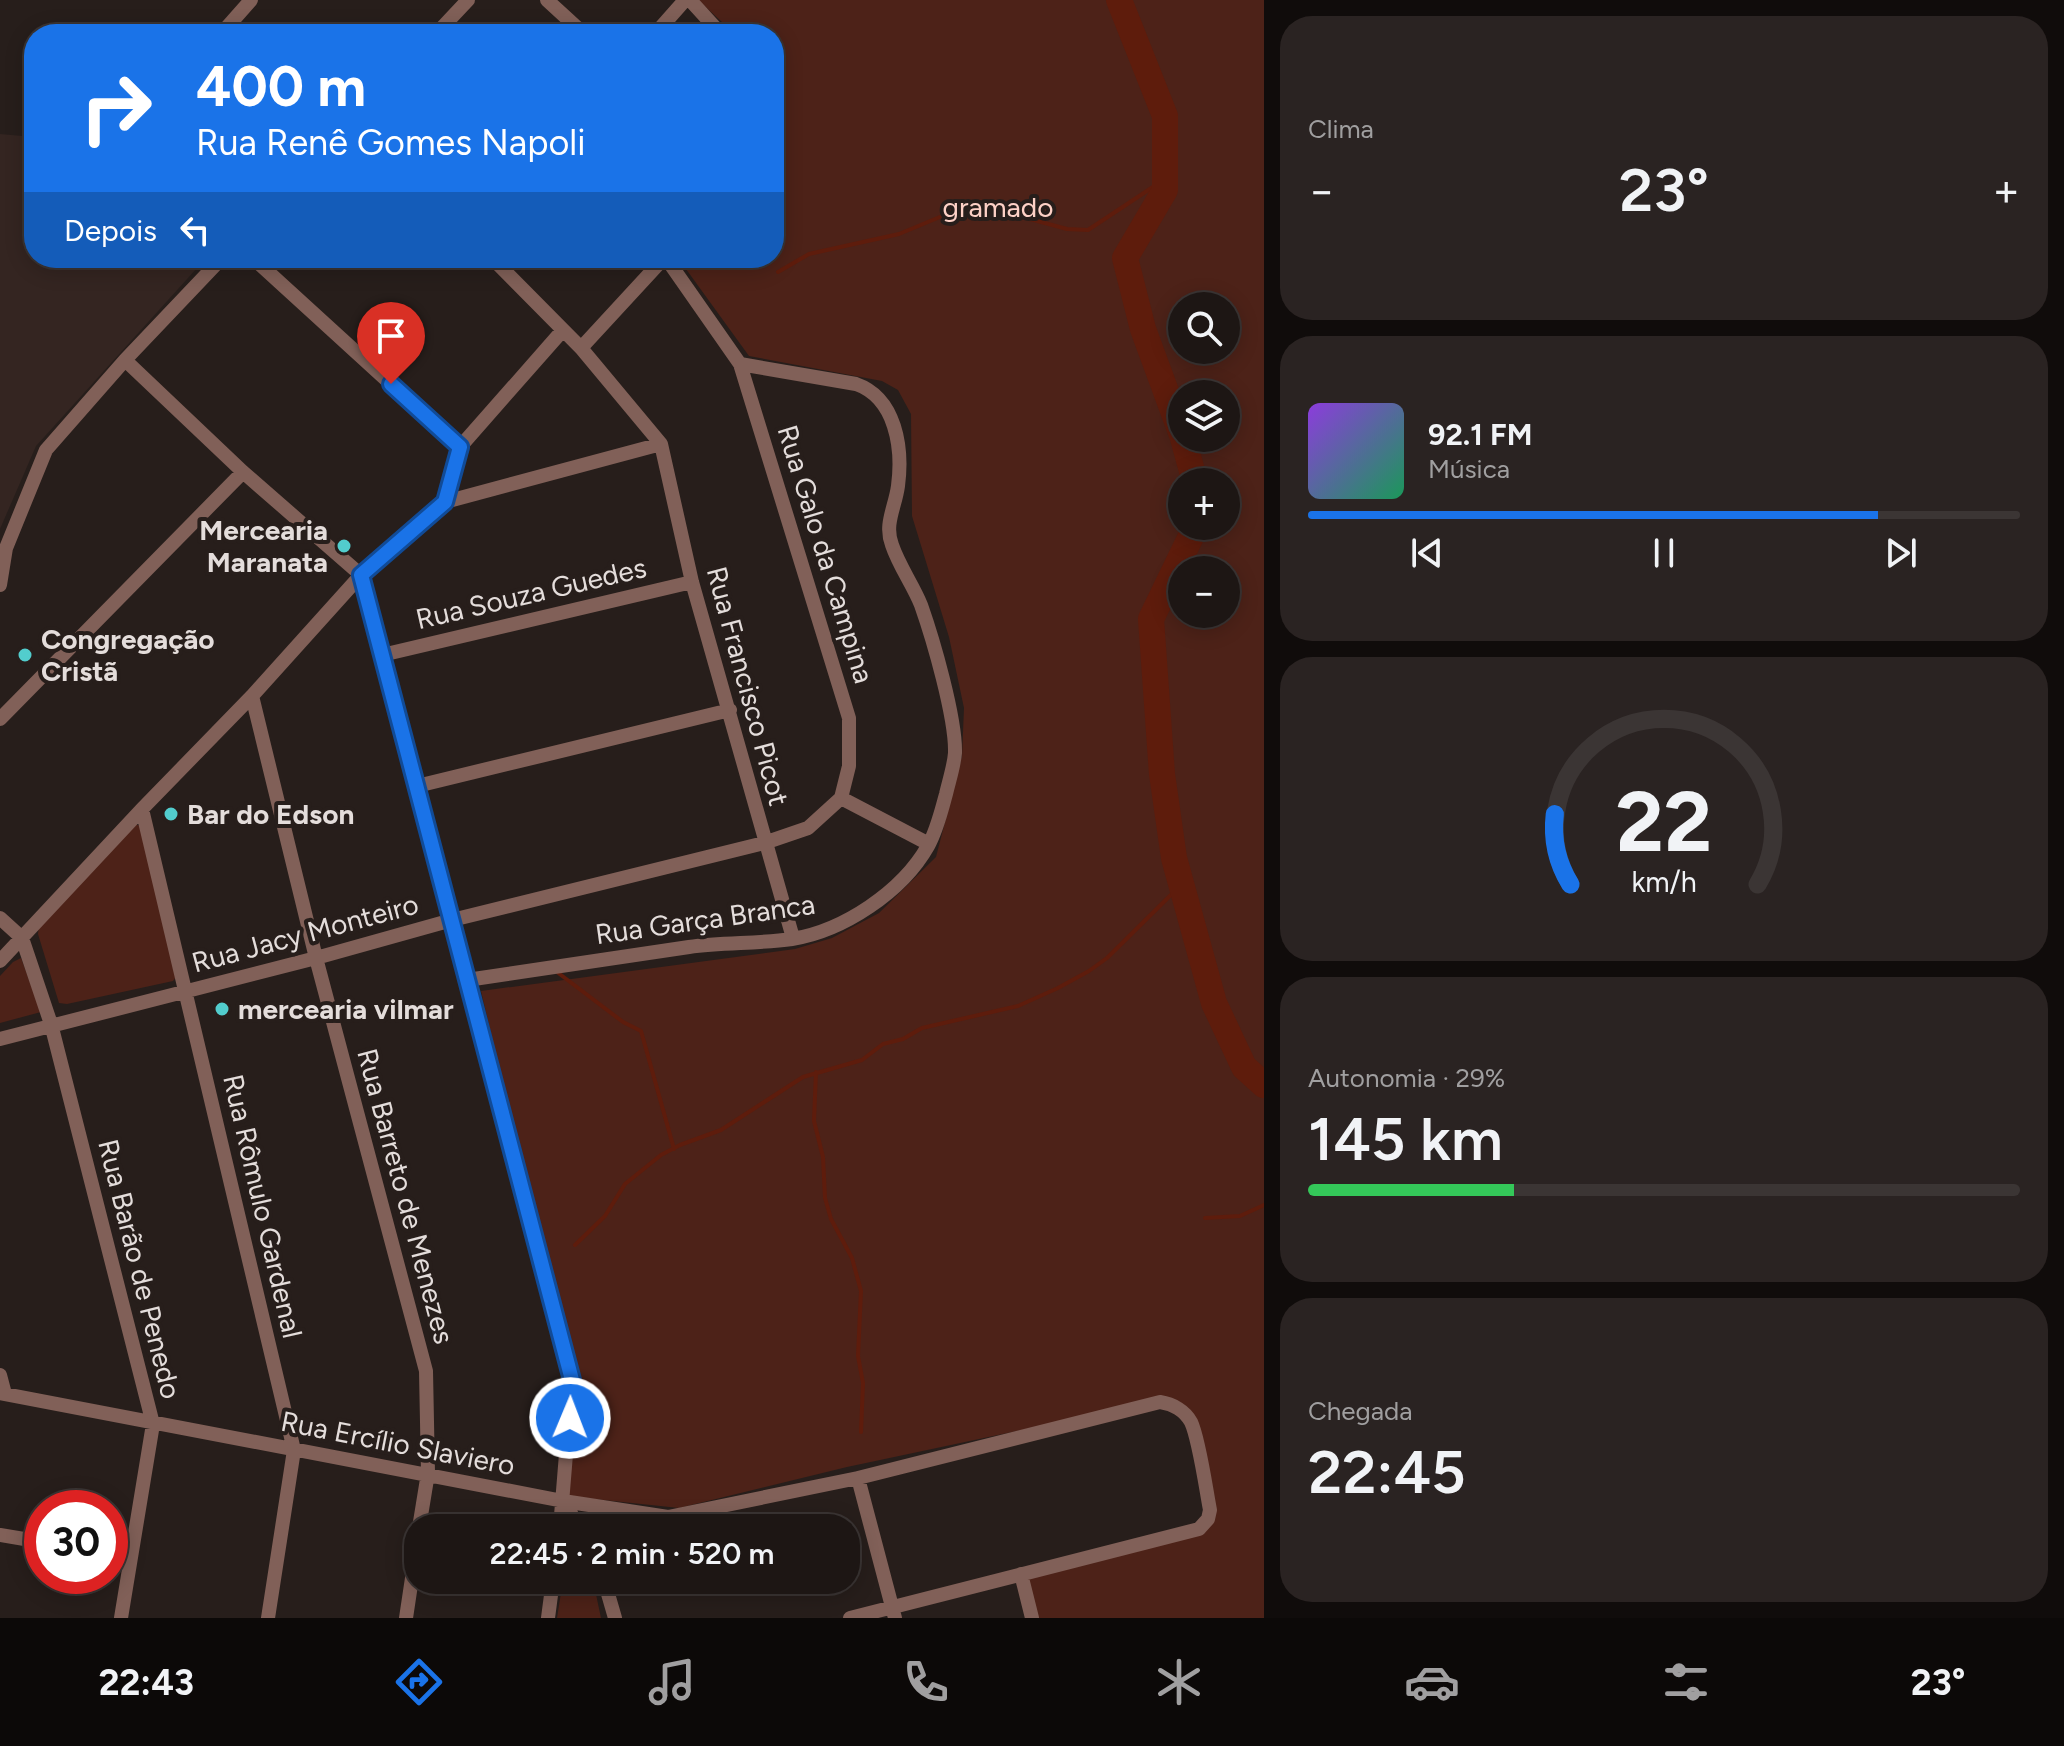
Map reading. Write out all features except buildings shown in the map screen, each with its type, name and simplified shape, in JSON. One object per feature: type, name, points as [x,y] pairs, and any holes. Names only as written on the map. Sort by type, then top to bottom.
[{"type":"street","points":[[230,24],[251,0]]},
{"type":"street","points":[[445,24],[468,0]]},
{"type":"street","points":[[547,0],[573,24]]},
{"type":"street","points":[[665,24],[688,0],[711,24]]},
{"type":"street","points":[[0,585],[3,549],[46,450],[125,360],[212,268]]},
{"type":"street","points":[[264,268],[460,447]]},
{"type":"street","points":[[0,961],[252,696],[361,575],[445,502],[661,444],[581,348],[502,268]]},
{"type":"street","points":[[581,348],[656,268]]},
{"type":"street","name":"Rua Galo da Campina","points":[[672,268],[740,364],[849,718],[849,766],[841,798]]},
{"type":"street","points":[[445,502],[460,447],[563,330]]},
{"type":"street","points":[[125,360],[243,472],[361,575],[572,1380],[562,1514]]},
{"type":"street","name":"Rua Garça Branca","points":[[467,980],[720,943],[793,938],[835,927],[876,903],[917,863],[938,825],[955,754],[953,729],[920,604],[888,532],[898,487],[899,458],[892,419],[881,399],[869,388],[740,364]]},
{"type":"street","name":"Rua Francisco Picot","points":[[661,444],[692,582],[793,938]]},
{"type":"street","points":[[0,719],[243,472]]},
{"type":"street","name":"Rua Souza Guedes","points":[[382,655],[692,582]]},
{"type":"street","name":"Rua Barreto de Menezes","points":[[252,696],[316,958],[426,1371],[428,1473],[421,1514]]},
{"type":"street","points":[[417,786],[730,710]]},
{"type":"street","points":[[764,843],[808,828],[841,798],[929,844]]},
{"type":"street","name":"Rua Rômulo Gardenal","points":[[142,809],[294,1450],[268,1618]]},
{"type":"street","name":"Rua Jacy Monteiro","points":[[0,1039],[452,920],[764,843]]},
{"type":"street","points":[[0,918],[22,938]]},
{"type":"street","name":"Rua Barão de Penedo","points":[[22,938],[51,1024],[153,1424],[121,1618]]},
{"type":"street","points":[[0,1375],[2,1394]]},
{"type":"street","name":"Rua Ercílio Slaviero","points":[[2,1394],[563,1501],[648,1514]]},
{"type":"street","name":"Rua Ercílio Slaviero","points":[[683,1514],[858,1478],[1160,1402],[1171,1403],[1182,1412],[1191,1423],[1210,1510],[1208,1519],[1199,1529],[1021,1574]]},
{"type":"street","points":[[858,1478],[894,1613]]},
{"type":"street","points":[[563,1501],[571,1514]]},
{"type":"street","points":[[0,1535],[24,1539]]},
{"type":"street","points":[[850,1618],[894,1613],[1021,1574],[1032,1618]]},
{"type":"street","points":[[406,1618],[410,1594]]},
{"type":"street","points":[[548,1618],[551,1594]]},
{"type":"street","points":[[608,1594],[615,1618]]},
{"type":"shaded area","points":[[0,134],[24,136],[24,268],[197,268],[36,446],[0,529]]},
{"type":"green space","name":"gramado","points":[[698,0],[1264,0],[1264,1618],[1033,1618],[1022,1574],[1208,1522],[1192,1421],[1158,1401],[847,1467],[679,1508],[566,1496],[573,1379],[481,991],[795,949],[832,938],[879,913],[936,857],[962,756],[964,708],[949,637],[912,516],[911,414],[898,390],[882,381],[749,356],[685,268],[784,268],[784,24],[724,24]]},
{"type":"green space","points":[[135,824],[140,826],[177,976],[173,981],[67,1004],[59,1003],[38,934],[39,926]]},
{"type":"green space","points":[[21,958],[41,1012],[0,1023],[0,976]]},
{"type":"green space","points":[[561,1594],[596,1594],[601,1618],[557,1618]]},
{"type":"waterway","points":[[1119,0],[1165,116],[1165,190],[1125,258],[1143,329],[1168,397]]},
{"type":"waterway","points":[[778,272],[809,254],[899,234],[964,207],[1000,211],[1067,229],[1088,230],[1165,179]]},
{"type":"waterway","points":[[1187,452],[1191,468]]},
{"type":"waterway","points":[[1189,540],[1151,619],[1162,774],[1174,858],[1214,1003],[1244,1067],[1264,1085]]},
{"type":"waterway","points":[[575,1245],[605,1216],[625,1184],[661,1155],[721,1130],[803,1077],[862,1060],[883,1044],[903,1039],[922,1028],[1018,1006],[1058,988],[1107,958],[1181,885]]},
{"type":"waterway","points":[[557,972],[623,1022],[641,1031],[674,1149]]},
{"type":"waterway","points":[[816,1072],[814,1121],[823,1157],[825,1198],[831,1219],[852,1258],[861,1291],[858,1356],[863,1383],[861,1432]]},
{"type":"waterway","points":[[1205,1218],[1240,1216],[1264,1205]]},
{"type":"place","name":"Mercearia Maranata","points":[[344,546]]},
{"type":"place","name":"Congregação Cristã","points":[[25,655]]},
{"type":"place","name":"Bar do Edson","points":[[171,814]]},
{"type":"place","name":"mercearia vilmar","points":[[222,1009]]},
{"type":"route","points":[[391,384],[460,447],[445,502],[361,575],[572,1380],[570,1418]]}]
